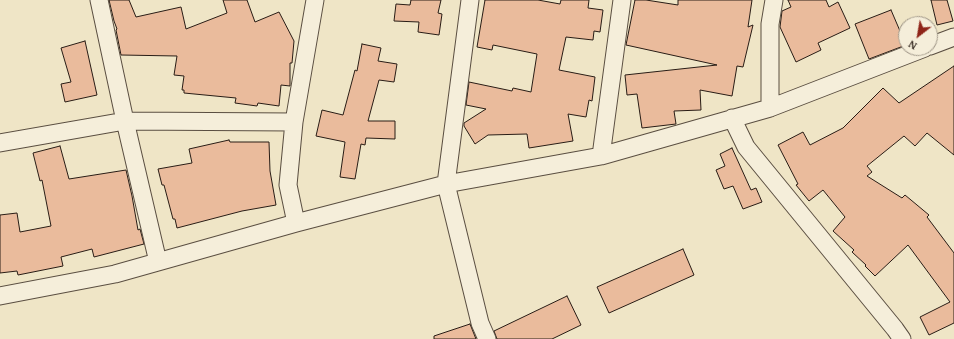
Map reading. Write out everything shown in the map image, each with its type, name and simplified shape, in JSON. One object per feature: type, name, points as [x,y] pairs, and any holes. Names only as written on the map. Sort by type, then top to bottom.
[{"type":"street","points":[[99,0],[125,122],[158,262]]},
{"type":"street","points":[[296,222],[288,185],[294,122],[315,0]]},
{"type":"street","points":[[470,0],[446,184],[480,323],[487,339]]},
{"type":"street","points":[[601,156],[622,0]]},
{"type":"street","points":[[770,108],[770,24],[774,0]]},
{"type":"street","points":[[938,43],[954,37]]},
{"type":"street","points":[[0,296],[115,274],[296,222],[446,184],[601,156],[770,108],[904,56]]},
{"type":"street","points":[[732,118],[746,147],[902,339]]},
{"type":"street","points":[[0,143],[125,122],[294,122]]},
{"type":"building","points":[[109,0],[129,0],[136,17],[181,7],[186,29],[227,13],[223,0],[247,0],[255,22],[279,12],[294,41],[292,63],[290,63],[290,86],[281,85],[279,106],[258,103],[257,106],[235,103],[236,98],[184,93],[184,90],[182,90],[184,76],[174,75],[177,56],[121,55],[117,29]]},
{"type":"building","points":[[411,0],[441,0],[438,13],[442,14],[439,35],[418,32],[419,22],[394,21],[396,4],[410,5]]},
{"type":"building","points":[[485,0],[538,0],[560,4],[561,0],[589,0],[588,8],[603,10],[600,32],[594,31],[593,40],[566,37],[559,70],[595,77],[592,101],[589,100],[586,117],[568,114],[573,141],[529,148],[527,134],[488,135],[475,144],[464,126],[464,123],[486,109],[466,105],[469,82],[512,91],[513,88],[531,92],[537,54],[493,45],[492,50],[477,47]]},
{"type":"building","points":[[635,0],[646,0],[678,5],[678,0],[752,0],[748,27],[753,25],[743,67],[737,66],[732,96],[700,90],[701,110],[674,111],[676,124],[642,128],[637,94],[627,95],[625,75],[717,65],[626,45]]},
{"type":"building","points":[[788,0],[826,0],[829,7],[838,2],[850,28],[818,43],[821,50],[796,62],[780,27],[782,11],[791,7]]},
{"type":"building","points":[[931,0],[947,0],[953,21],[938,25],[938,16],[935,16]]},
{"type":"building","points":[[891,10],[898,26],[898,48],[869,59],[855,24]]},
{"type":"building","points":[[85,41],[97,95],[65,102],[61,84],[71,82],[61,48]]},
{"type":"building","points":[[362,44],[381,48],[378,61],[397,64],[394,82],[379,80],[368,121],[395,121],[395,139],[366,138],[365,145],[361,144],[355,179],[340,177],[345,142],[316,136],[322,110],[343,115],[355,70],[357,71]]},
{"type":"building","points":[[954,66],[954,155],[927,133],[915,146],[904,136],[867,166],[872,172],[867,176],[902,198],[905,195],[929,215],[927,217],[954,253],[954,323],[929,335],[920,317],[950,302],[908,245],[875,276],[852,252],[854,250],[833,231],[845,217],[823,190],[809,201],[796,185],[798,184],[778,145],[803,132],[810,145],[843,128],[883,88],[899,103]]},
{"type":"building","points":[[229,140],[230,142],[269,142],[270,171],[276,205],[242,211],[177,228],[158,169],[192,163],[189,149]]},
{"type":"building","points":[[60,146],[69,179],[126,170],[138,230],[140,229],[144,244],[94,257],[92,249],[61,257],[63,266],[18,275],[17,271],[0,273],[0,215],[17,213],[20,232],[51,226],[42,180],[40,181],[33,153]]},
{"type":"building","points":[[732,148],[751,190],[756,188],[762,202],[743,209],[733,186],[724,189],[716,170],[725,166],[720,154]]},
{"type":"building","points":[[683,249],[694,275],[609,313],[597,287]]},
{"type":"building","points":[[567,296],[581,325],[552,339],[497,339],[494,331]]},
{"type":"building","points":[[470,324],[476,339],[434,339],[434,336]]}]
